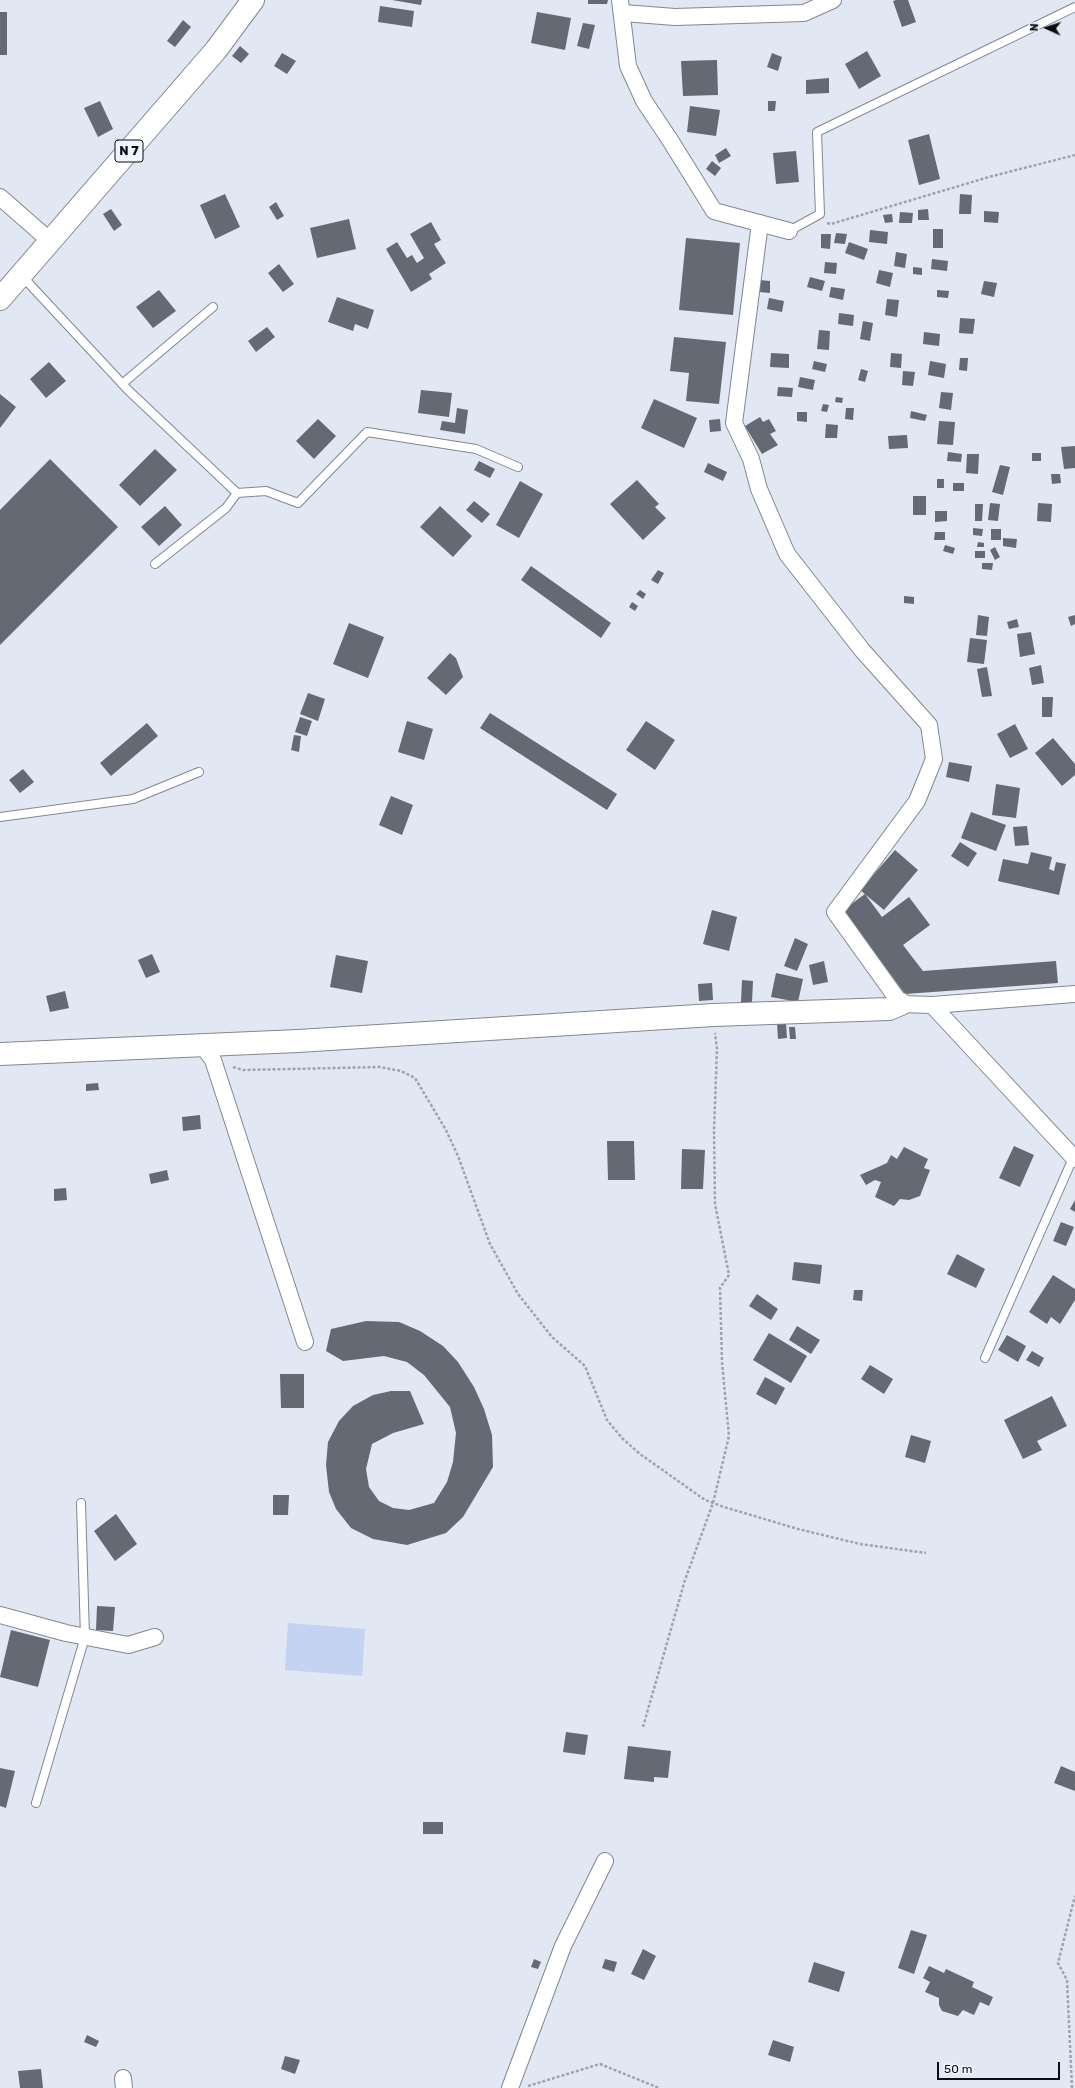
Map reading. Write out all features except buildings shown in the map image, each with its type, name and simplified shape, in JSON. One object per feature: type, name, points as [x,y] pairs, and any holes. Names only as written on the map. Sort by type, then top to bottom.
[{"type":"street","name":"N 7","points":[[0,299],[49,240],[216,50],[253,0]]},
{"type":"street","points":[[789,231],[714,210],[644,101],[628,66],[622,6],[675,17],[804,13],[833,0]]},
{"type":"street","points":[[0,197],[49,240]]},
{"type":"street","points":[[760,223],[734,423],[751,459],[759,489],[787,554],[862,650],[929,725],[934,759],[917,800],[834,912],[900,1004]]},
{"type":"street","points":[[0,1054],[208,1053],[298,1042],[713,1015],[889,1009],[900,1004],[932,1005],[1075,994]]},
{"type":"street","points":[[932,1005],[1074,1159]]},
{"type":"street","points":[[208,1053],[305,1342]]},
{"type":"street","points":[[0,1615],[85,1637],[128,1645],[155,1637]]},
{"type":"street","points":[[510,2088],[563,1946],[605,1861]]},
{"type":"lane","points":[[789,231],[820,214],[817,132],[1075,6]]},
{"type":"lane","points":[[20,274],[122,384],[237,493],[266,491],[298,503],[367,432],[476,449],[518,467]]},
{"type":"lane","points":[[122,384],[213,307]]},
{"type":"lane","points":[[155,564],[226,508],[237,493]]},
{"type":"lane","points":[[0,817],[133,799],[199,772]]},
{"type":"lane","points":[[984,1358],[1074,1159]]},
{"type":"lane","points":[[36,1802],[85,1637],[81,1503]]},
{"type":"path","points":[[811,218],[831,224],[989,177],[1075,155]]},
{"type":"path","points":[[643,1727],[685,1580],[713,1503],[729,1436],[722,1362],[720,1288],[729,1275],[715,1204],[714,1130],[717,1049],[713,1015]]},
{"type":"path","points":[[208,1053],[243,1070],[380,1067],[401,1071],[415,1078],[446,1130],[458,1156],[490,1244],[518,1294],[552,1336],[585,1366],[607,1420],[622,1438],[640,1454],[705,1500],[798,1529],[860,1544],[926,1553]]},
{"type":"path","points":[[1072,2088],[1067,1980],[1058,1963],[1075,1896]]},
{"type":"path","points":[[521,2088],[600,2064],[659,2088]]},
{"type":"shaded area","points":[[288,1623],[365,1629],[362,1676],[285,1670]]}]
